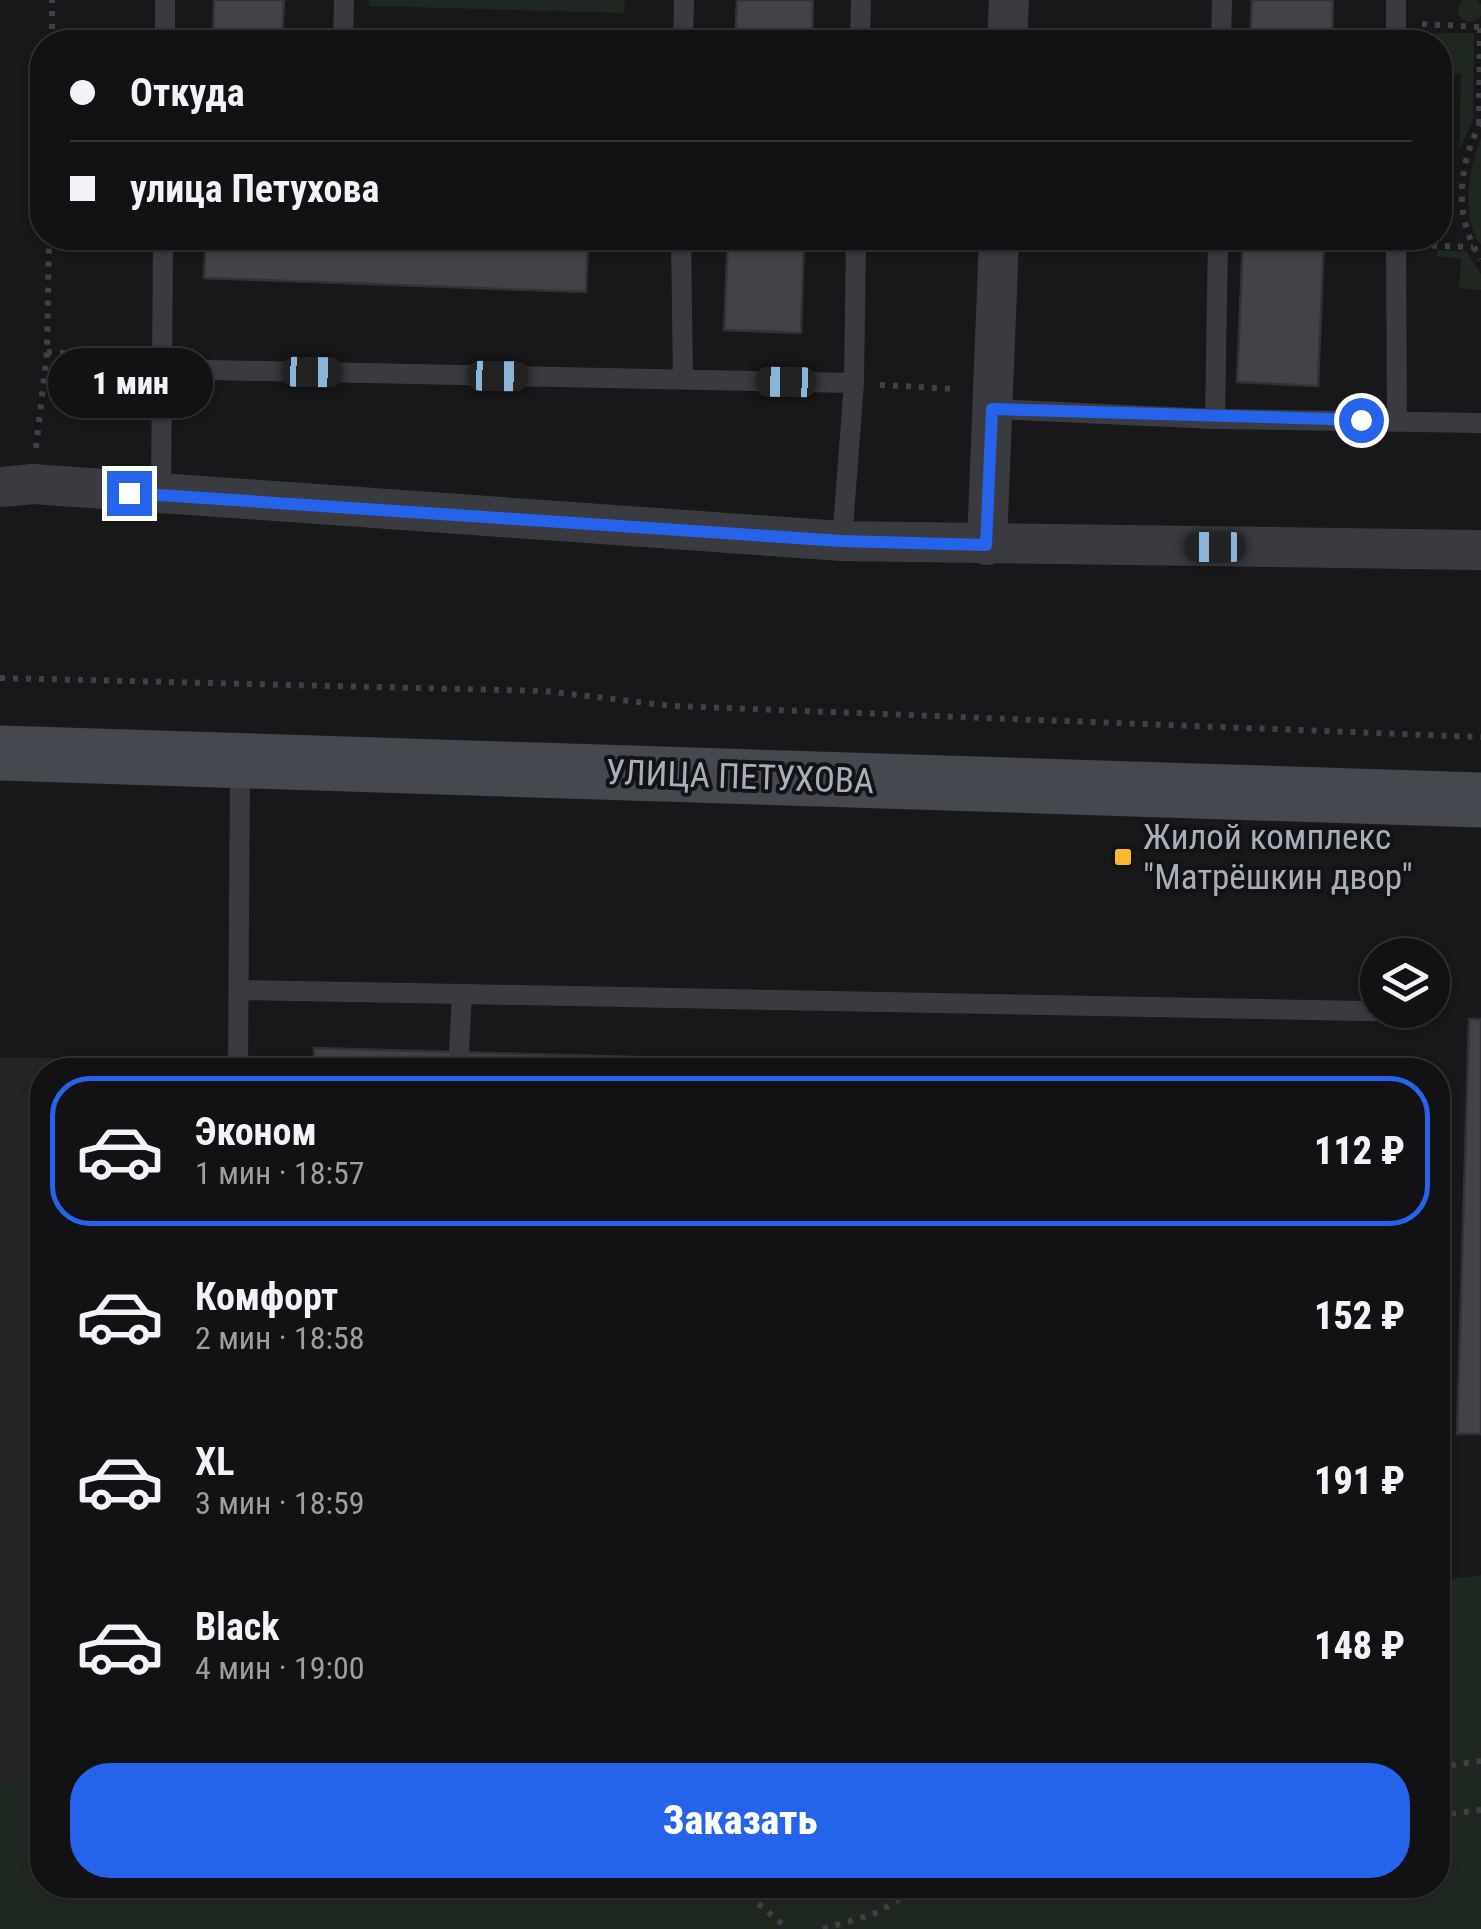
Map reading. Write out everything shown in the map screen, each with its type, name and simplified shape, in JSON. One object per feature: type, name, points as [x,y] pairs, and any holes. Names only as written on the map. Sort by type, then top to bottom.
[{"type":"street","points":[[1007,30],[1008,0]]},
{"type":"street","points":[[986,545],[999,250]]},
{"type":"street","points":[[16,486],[842,541],[1481,550]]},
{"type":"street","name":"УЛИЦА ПЕТУХОВА","points":[[0,753],[1481,800]]},
{"type":"lane","points":[[164,30],[165,0]]},
{"type":"lane","points":[[343,30],[344,0]]},
{"type":"lane","points":[[683,30],[684,0]]},
{"type":"lane","points":[[860,30],[861,0]]},
{"type":"lane","points":[[1221,30],[1222,0]]},
{"type":"lane","points":[[1396,0],[1396,30]]},
{"type":"lane","points":[[161,496],[163,250]]},
{"type":"lane","points":[[681,250],[683,380]]},
{"type":"lane","points":[[842,541],[854,383],[856,250]]},
{"type":"lane","points":[[1216,419],[1218,250]]},
{"type":"lane","points":[[1396,250],[1398,420]]},
{"type":"lane","points":[[163,362],[854,383]]},
{"type":"lane","points":[[992,409],[1216,419],[1481,422]]},
{"type":"lane","points":[[238,1058],[240,760]]},
{"type":"lane","points":[[240,990],[1360,1011]]},
{"type":"lane","points":[[458,1052],[462,994]]},
{"type":"path","points":[[52,0],[52,30]]},
{"type":"path","points":[[1438,30],[1480,27],[1480,124],[1464,162],[1462,181],[1463,216],[1481,258]]},
{"type":"path","points":[[16,486],[47,352],[48,250]]},
{"type":"path","points":[[47,352],[163,362]]},
{"type":"path","points":[[854,383],[980,390],[992,409]]},
{"type":"path","points":[[0,678],[544,691],[672,706],[1481,737]]},
{"type":"path","points":[[1450,1765],[1481,1761]]},
{"type":"path","points":[[1450,1814],[1481,1810]]},
{"type":"path","points":[[751,1898],[788,1929]]},
{"type":"path","points":[[823,1929],[874,1914],[902,1898]]},
{"type":"shaded area","points":[[1466,-1],[1474,-1],[1481,6],[1481,14],[1474,21],[1466,21],[1459,14],[1459,6]]},
{"type":"shaded area","points":[[369,0],[625,0],[624,13],[369,6]]},
{"type":"shaded area","points":[[1452,33],[1474,33],[1473,120],[1459,151],[1461,74],[1452,74]]},
{"type":"shaded area","points":[[1481,138],[1481,245],[1470,221],[1469,193]]},
{"type":"shaded area","points":[[1437,250],[1466,251],[1481,274],[1481,290],[1459,288],[1461,259],[1437,256]]},
{"type":"shaded area","points":[[0,1057],[40,1058],[30,1058],[30,1797],[0,1801]]},
{"type":"shaded area","points":[[1481,1575],[1481,1929],[0,1929],[0,1785],[30,1781],[30,1898],[1450,1898],[1450,1579]]},
{"type":"building","points":[[214,0],[284,0],[283,30],[213,30]]},
{"type":"building","points":[[737,0],[813,0],[812,30],[736,30]]},
{"type":"building","points":[[1252,0],[1333,0],[1332,30],[1251,30]]},
{"type":"building","points":[[205,250],[588,250],[586,292],[204,278]]},
{"type":"building","points":[[727,250],[804,250],[801,333],[724,330]]},
{"type":"building","points":[[1242,250],[1324,250],[1318,386],[1237,382]]},
{"type":"building","points":[[1469,1019],[1481,1019],[1481,1434],[1457,1434]]},
{"type":"building","points":[[314,1048],[674,1058],[314,1058]]},
{"type":"place","name":"Жилой комплекс \"Матрёшкин двор\"","points":[[1123,857]]},
{"type":"route","points":[[129,493],[842,541],[986,545],[992,409],[1216,419],[1361,420]]}]
